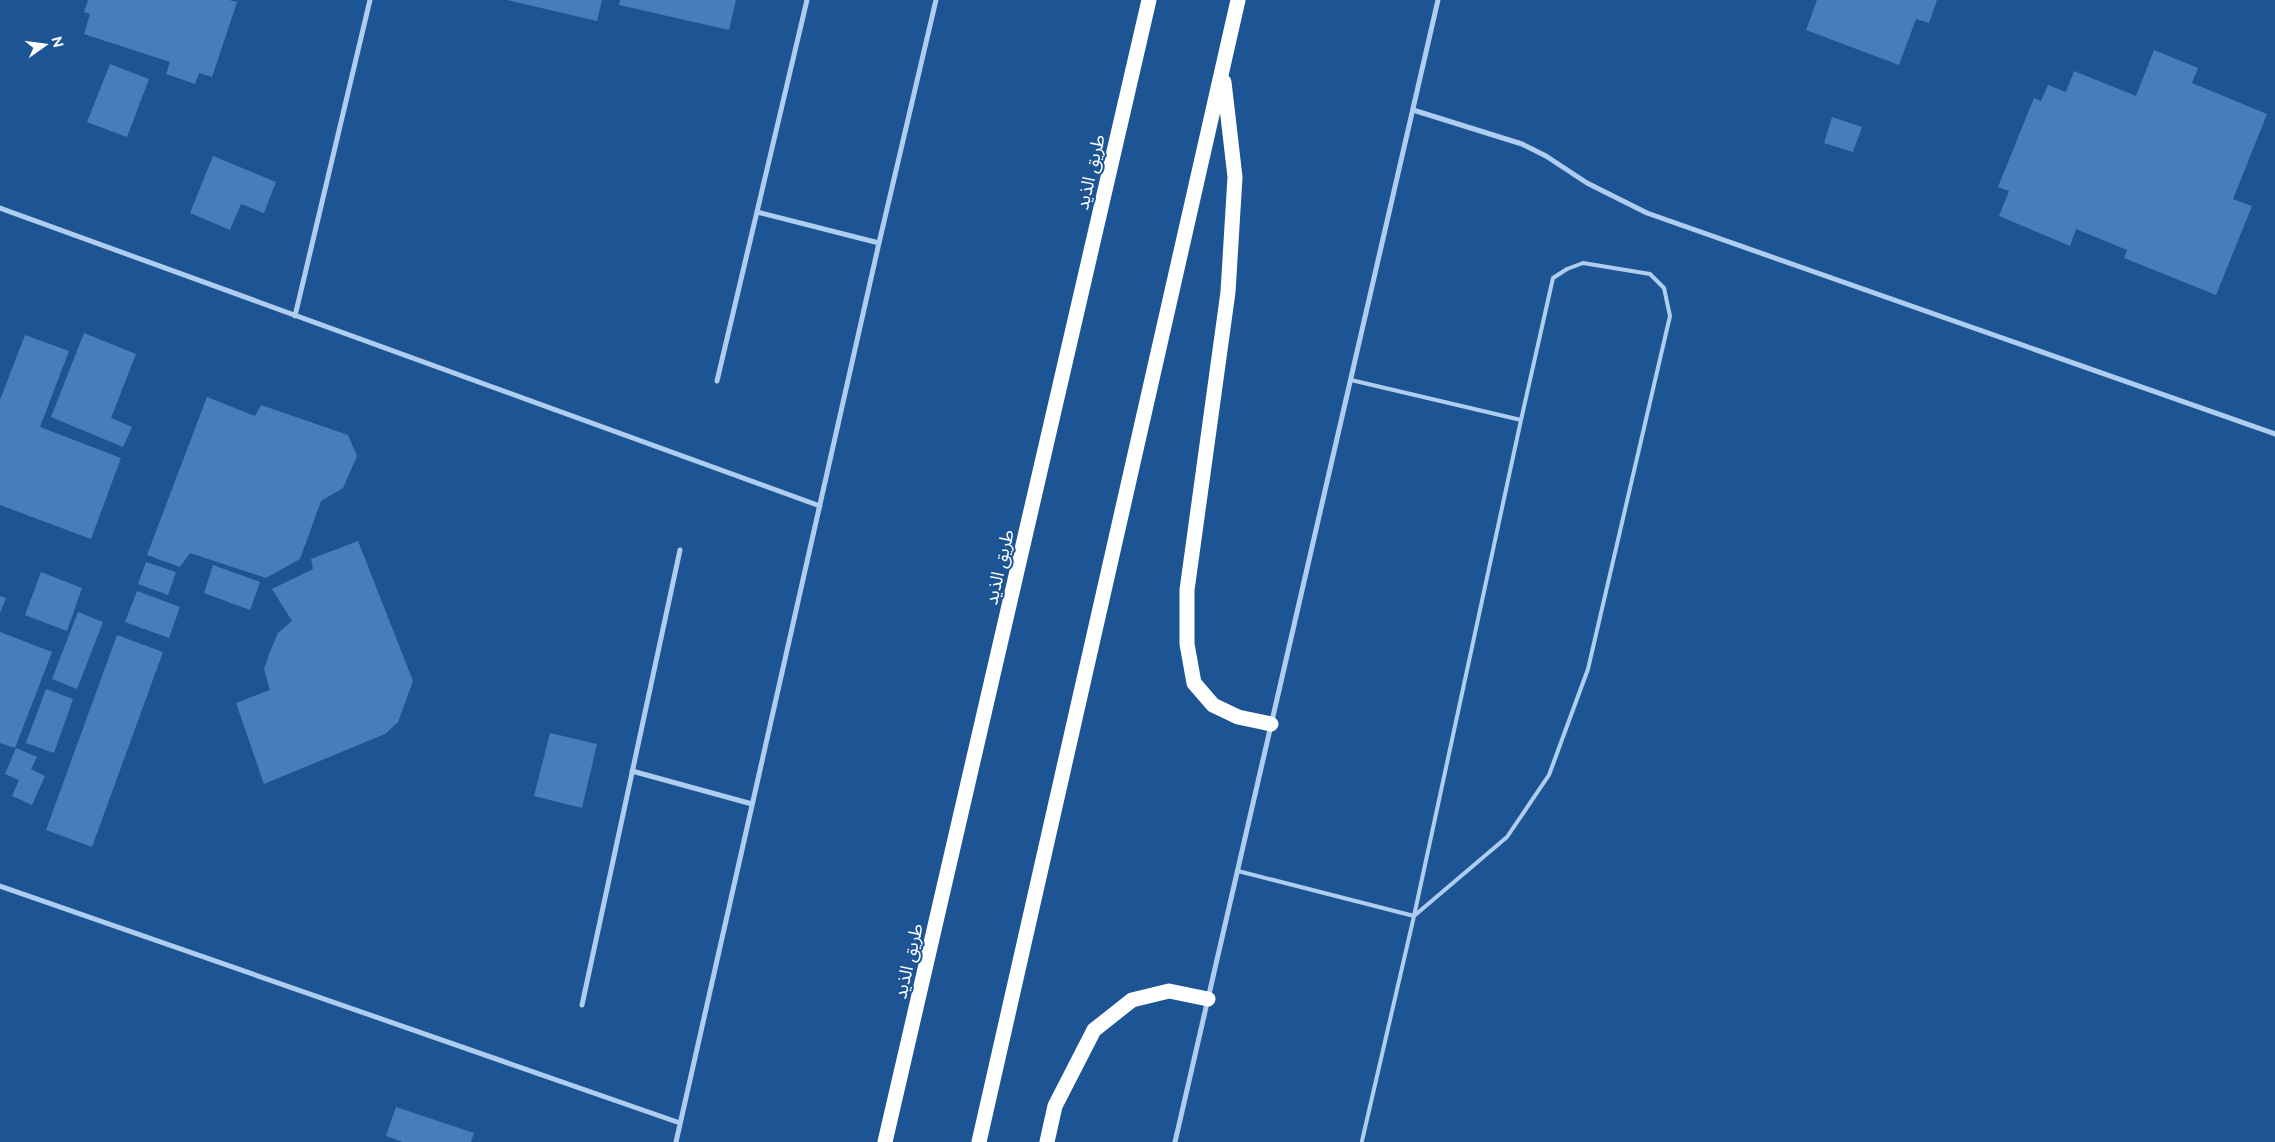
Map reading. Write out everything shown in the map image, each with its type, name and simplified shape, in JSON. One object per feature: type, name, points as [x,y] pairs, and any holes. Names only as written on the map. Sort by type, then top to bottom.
[{"type":"highway","name":"طريق الذيد","points":[[885,1142],[1149,0]]},
{"type":"highway","points":[[979,1142],[1238,0]]},
{"type":"highway","points":[[1223,72],[1235,177],[1228,292],[1187,590],[1187,644],[1194,683],[1213,705],[1238,717],[1271,724]]},
{"type":"highway","points":[[1047,1142],[1055,1106],[1094,1030],[1132,1000],[1169,991],[1208,999]]},
{"type":"street","points":[[295,316],[370,0]]},
{"type":"street","points":[[717,381],[807,0]]},
{"type":"street","points":[[676,1142],[879,243],[936,0]]},
{"type":"street","points":[[1175,1142],[1438,0]]},
{"type":"street","points":[[1412,110],[1522,144],[1546,156],[1594,187],[1647,213],[2275,434]]},
{"type":"street","points":[[0,208],[820,506]]},
{"type":"street","points":[[757,212],[879,243]]},
{"type":"street","points":[[582,1005],[680,550]]},
{"type":"street","points":[[632,771],[752,804]]},
{"type":"street","points":[[0,886],[680,1123]]},
{"type":"lane","points":[[1362,1141],[1414,916],[1553,278],[1567,269],[1583,263],[1650,274],[1664,288],[1670,316],[1588,669],[1553,766],[1549,775],[1507,837],[1414,916]]},
{"type":"lane","points":[[1351,380],[1521,420]]},
{"type":"lane","points":[[1238,871],[1414,916]]},
{"type":"building","points":[[88,0],[229,0],[237,2],[212,77],[199,73],[195,84],[166,74],[170,62],[84,34],[90,14],[84,12]]},
{"type":"building","points":[[507,0],[602,0],[597,21]]},
{"type":"building","points":[[620,0],[736,0],[729,30],[619,5]]},
{"type":"building","points":[[1817,0],[1937,0],[1929,23],[1916,19],[1899,65],[1806,30]]},
{"type":"building","points":[[2154,50],[2198,68],[2192,83],[2267,114],[2233,199],[2252,206],[2216,295],[2124,258],[2127,250],[2076,229],[2070,246],[1999,216],[2009,191],[1998,187],[2034,98],[2041,101],[2048,85],[2066,92],[2074,71],[2136,96]]},
{"type":"building","points":[[110,64],[149,79],[127,137],[87,122]]},
{"type":"building","points":[[1832,117],[1862,127],[1853,152],[1824,143]]},
{"type":"building","points":[[213,156],[276,182],[264,213],[241,204],[230,230],[190,213]]},
{"type":"building","points":[[84,333],[136,354],[111,418],[132,427],[123,447],[51,417]]},
{"type":"building","points":[[25,335],[69,351],[40,427],[121,458],[91,539],[0,505],[0,400]]},
{"type":"building","points":[[207,397],[255,416],[261,405],[348,435],[357,456],[343,488],[321,501],[300,559],[266,578],[190,553],[180,567],[147,555]]},
{"type":"building","points":[[358,541],[413,681],[398,722],[385,734],[264,784],[236,703],[270,690],[264,669],[278,633],[292,621],[272,589],[313,569],[311,559]]},
{"type":"building","points":[[146,562],[176,572],[168,595],[138,584]]},
{"type":"building","points":[[213,565],[260,582],[250,610],[204,593]]},
{"type":"building","points":[[41,572],[82,588],[67,631],[25,615]]},
{"type":"building","points":[[137,591],[180,607],[169,638],[125,622]]},
{"type":"building","points":[[0,596],[6,598],[0,613]]},
{"type":"building","points":[[78,612],[103,622],[77,689],[52,679]]},
{"type":"building","points":[[0,632],[52,652],[15,748],[0,743]]},
{"type":"building","points":[[117,635],[163,652],[92,847],[46,830]]},
{"type":"building","points":[[46,689],[73,699],[54,753],[26,743]]},
{"type":"building","points":[[550,733],[597,744],[582,808],[534,796]]},
{"type":"building","points":[[16,748],[37,757],[31,769],[45,776],[32,805],[12,796],[19,780],[5,774]]},
{"type":"building","points":[[396,1107],[474,1133],[471,1142],[403,1142],[386,1136]]}]
